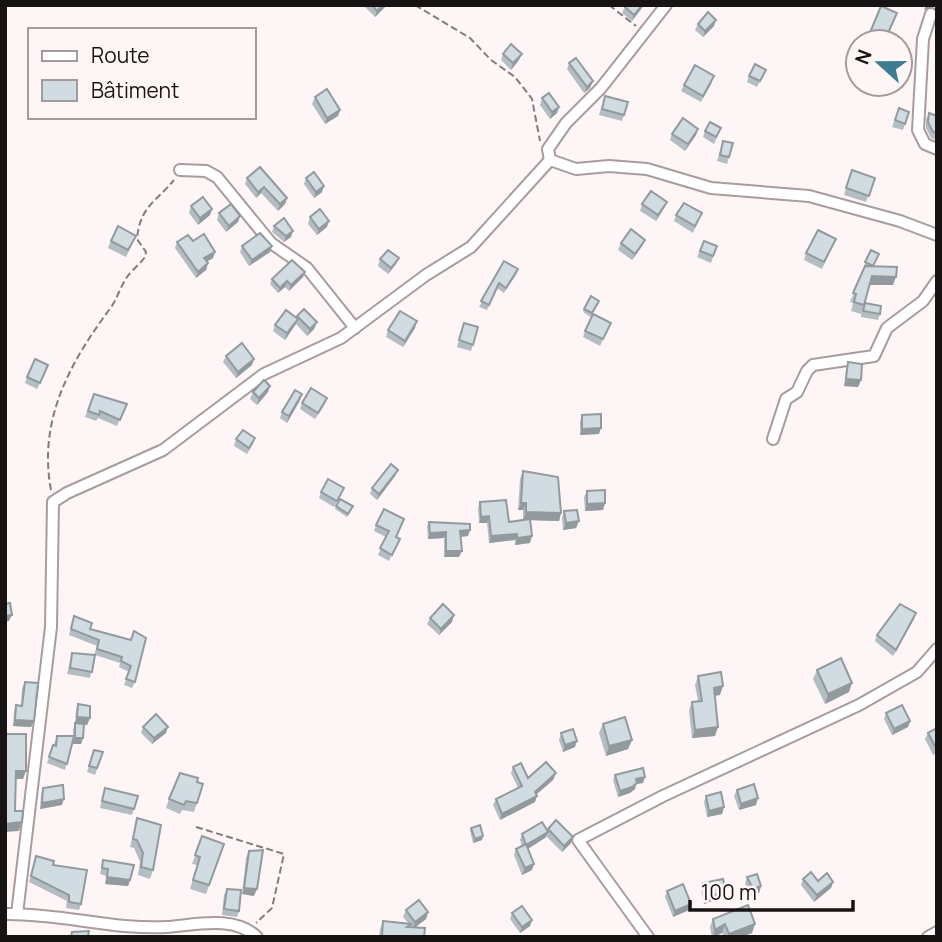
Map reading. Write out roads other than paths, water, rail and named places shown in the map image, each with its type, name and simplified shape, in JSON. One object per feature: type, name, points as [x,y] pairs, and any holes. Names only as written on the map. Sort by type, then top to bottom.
[{"type":"street","points":[[252,933],[220,924],[128,926],[11,914],[51,627],[54,502],[67,493],[163,450],[264,374],[310,355],[355,328],[426,275],[471,247],[549,155],[566,123],[601,88],[666,5]]},
{"type":"street","points":[[931,14],[923,39],[918,130],[925,144],[937,149]]},
{"type":"street","points":[[549,155],[576,169],[610,166],[647,169],[712,188],[808,196],[901,221],[937,235]]},
{"type":"street","points":[[180,170],[205,172],[217,177],[271,243],[307,268],[355,328]]},
{"type":"street","points":[[773,439],[786,399],[797,392],[807,371],[813,365],[831,360],[874,356],[887,328],[923,301],[937,281]]},
{"type":"street","points":[[648,937],[578,841],[663,796],[859,705],[918,673],[937,649]]},
{"type":"street","points":[[928,937],[937,932]]}]
